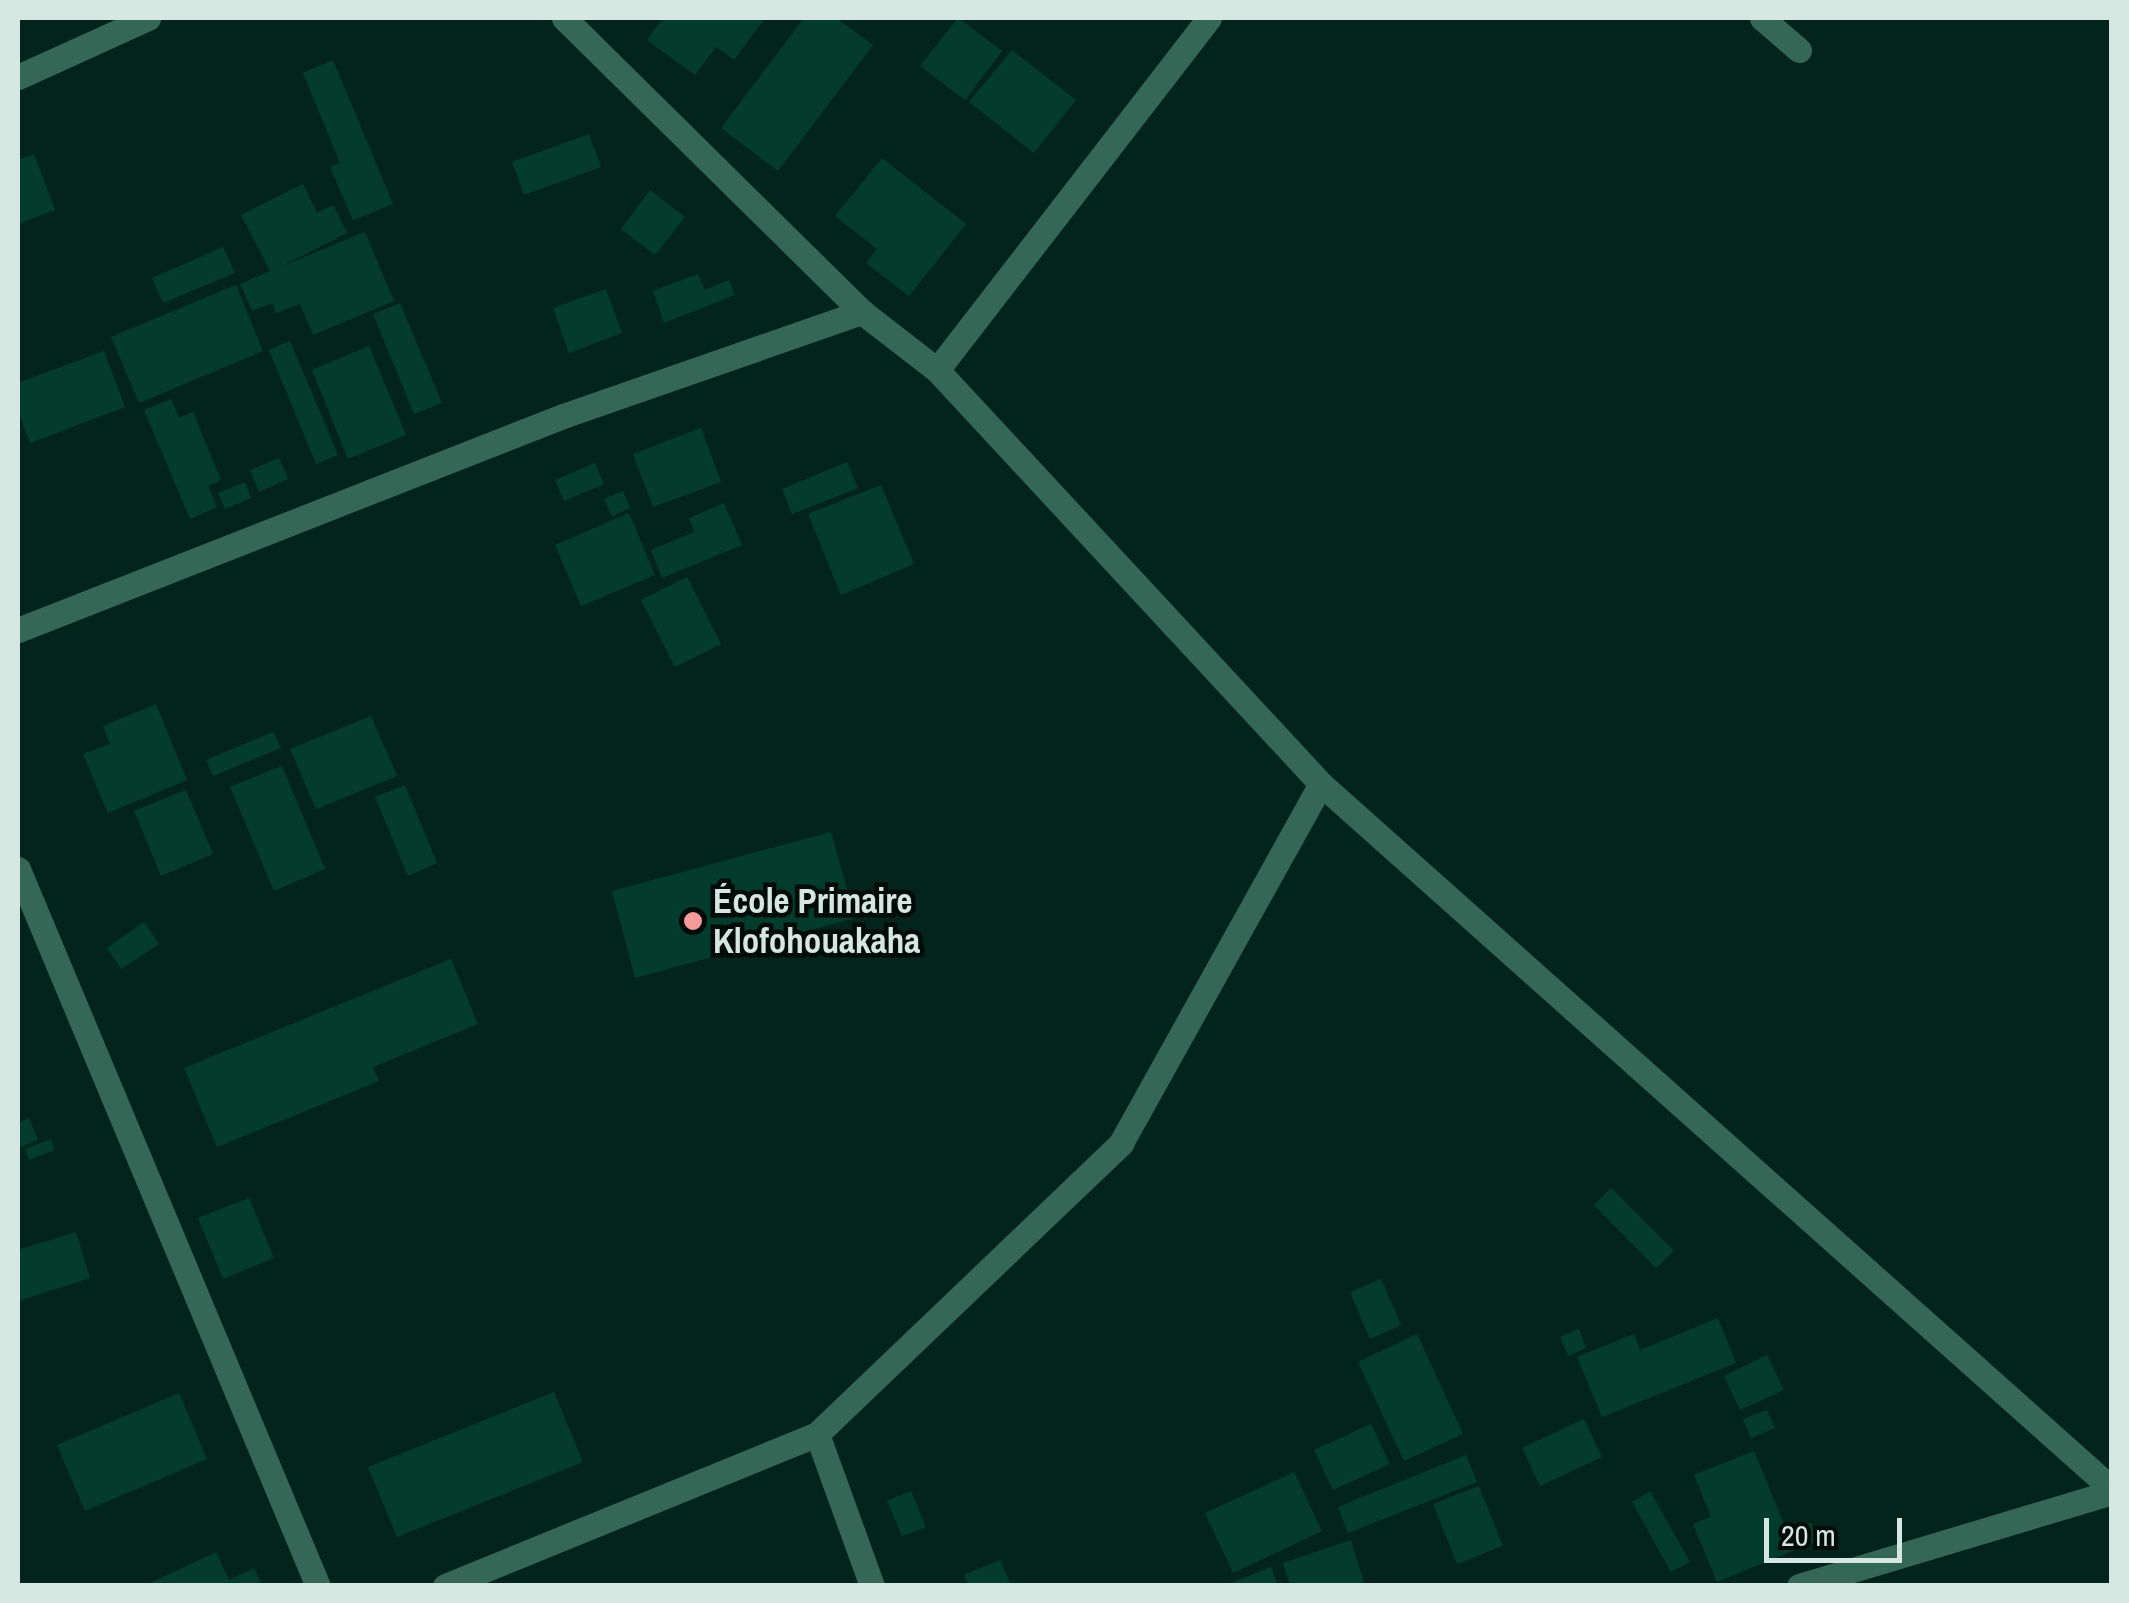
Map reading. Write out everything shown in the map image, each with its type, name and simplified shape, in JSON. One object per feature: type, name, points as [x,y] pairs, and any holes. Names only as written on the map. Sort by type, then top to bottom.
[{"type":"street","points":[[18,77],[148,18]]},
{"type":"street","points":[[564,18],[862,312],[936,370],[1321,784],[2112,1491]]},
{"type":"street","points":[[936,370],[1210,18]]},
{"type":"street","points":[[1762,18],[1798,50]]},
{"type":"street","points":[[18,630],[563,416],[862,312]]},
{"type":"street","points":[[445,1586],[817,1434],[1121,1144],[1321,784]]},
{"type":"street","points":[[18,869],[318,1586]]},
{"type":"street","points":[[817,1434],[872,1586]]},
{"type":"street","points":[[1798,1586],[2112,1491]]},
{"type":"building","points":[[663,18],[765,18],[734,60],[716,47],[695,75],[647,40]]},
{"type":"building","points":[[804,18],[836,18],[873,45],[778,171],[721,128]]},
{"type":"building","points":[[958,18],[1002,51],[965,100],[920,66]]},
{"type":"building","points":[[1012,50],[1076,100],[1034,153],[969,102]]},
{"type":"building","points":[[333,60],[393,204],[353,220],[330,167],[340,163],[303,73]]},
{"type":"building","points":[[589,134],[601,167],[524,195],[512,162]]},
{"type":"building","points":[[34,154],[55,210],[18,224],[18,160]]},
{"type":"building","points":[[882,158],[966,224],[909,296],[866,263],[877,249],[835,216]]},
{"type":"building","points":[[303,184],[317,213],[333,205],[347,233],[280,267],[365,232],[394,301],[313,335],[300,304],[276,313],[272,303],[252,311],[240,284],[270,271],[241,215]]},
{"type":"building","points":[[650,190],[685,217],[655,255],[621,229]]},
{"type":"building","points":[[223,247],[235,273],[163,303],[152,278]]},
{"type":"building","points":[[698,274],[705,290],[729,280],[735,295],[664,323],[653,291]]},
{"type":"building","points":[[236,285],[263,351],[139,403],[111,337]]},
{"type":"building","points":[[606,289],[622,333],[569,353],[553,308]]},
{"type":"building","points":[[400,303],[442,403],[414,414],[373,314]]},
{"type":"building","points":[[290,341],[338,455],[316,464],[269,350]]},
{"type":"building","points":[[369,346],[406,435],[348,459],[312,370]]},
{"type":"building","points":[[104,351],[125,407],[30,443],[18,411],[18,383]]},
{"type":"building","points":[[171,399],[179,418],[193,412],[221,480],[208,486],[217,507],[190,519],[144,410]]},
{"type":"building","points":[[701,428],[721,482],[653,507],[633,454]]},
{"type":"building","points":[[279,458],[288,479],[259,492],[250,470]]},
{"type":"building","points":[[847,462],[858,488],[792,514],[782,489]]},
{"type":"building","points":[[595,463],[604,484],[564,501],[555,480]]},
{"type":"building","points":[[245,482],[251,498],[225,509],[218,493]]},
{"type":"building","points":[[881,485],[914,564],[841,595],[808,514]]},
{"type":"building","points":[[623,491],[630,508],[612,516],[604,499]]},
{"type":"building","points":[[724,503],[742,545],[662,578],[651,550],[694,532],[689,518]]},
{"type":"building","points":[[629,513],[655,575],[581,606],[555,545]]},
{"type":"building","points":[[687,577],[721,644],[675,667],[641,600]]},
{"type":"building","points":[[156,704],[187,780],[108,813],[83,754],[110,744],[103,726]]},
{"type":"building","points":[[371,716],[397,776],[316,809],[290,749]]},
{"type":"building","points":[[273,732],[281,748],[213,776],[206,760]]},
{"type":"building","points":[[282,766],[325,869],[274,891],[230,787]]},
{"type":"building","points":[[405,785],[437,863],[408,876],[375,797]]},
{"type":"building","points":[[186,790],[213,854],[161,876],[134,811]]},
{"type":"building","points":[[831,832],[855,918],[635,978],[612,891]]},
{"type":"building","points":[[144,922],[159,944],[121,969],[107,948]]},
{"type":"building","points":[[451,959],[478,1024],[373,1067],[379,1081],[217,1147],[184,1068]]},
{"type":"building","points":[[29,1118],[38,1140],[18,1148],[18,1123]]},
{"type":"building","points":[[51,1139],[55,1150],[29,1160],[25,1149]]},
{"type":"building","points":[[1611,1188],[1674,1251],[1656,1268],[1594,1205]]},
{"type":"building","points":[[249,1198],[274,1258],[223,1279],[198,1218]]},
{"type":"building","points":[[76,1232],[90,1278],[18,1301],[18,1250]]},
{"type":"building","points":[[1381,1279],[1401,1325],[1370,1339],[1350,1292]]},
{"type":"building","points":[[1718,1318],[1736,1363],[1602,1417],[1577,1357],[1634,1334],[1640,1350]]},
{"type":"building","points":[[1579,1329],[1586,1348],[1568,1356],[1560,1337]]},
{"type":"building","points":[[1417,1334],[1463,1434],[1404,1461],[1358,1362]]},
{"type":"building","points":[[1767,1355],[1784,1390],[1740,1410],[1724,1376]]},
{"type":"building","points":[[554,1392],[583,1462],[397,1537],[368,1467]]},
{"type":"building","points":[[179,1393],[207,1459],[85,1511],[57,1445]]},
{"type":"building","points":[[1767,1410],[1775,1428],[1751,1438],[1743,1419]]},
{"type":"building","points":[[1584,1419],[1602,1457],[1540,1486],[1522,1448]]},
{"type":"building","points":[[1371,1424],[1390,1464],[1333,1490],[1314,1450]]},
{"type":"building","points":[[1754,1451],[1787,1531],[1811,1522],[1819,1540],[1717,1582],[1693,1524],[1711,1517],[1694,1475]]},
{"type":"building","points":[[1466,1455],[1477,1482],[1348,1533],[1338,1507]]},
{"type":"building","points":[[1294,1472],[1322,1531],[1233,1573],[1205,1513]]},
{"type":"building","points":[[1479,1486],[1503,1546],[1457,1564],[1433,1504]]},
{"type":"building","points":[[911,1491],[926,1527],[902,1536],[887,1501]]},
{"type":"building","points":[[1650,1491],[1690,1562],[1671,1572],[1632,1502]]},
{"type":"building","points":[[1351,1540],[1365,1586],[1290,1586],[1283,1563]]},
{"type":"building","points":[[216,1552],[229,1580],[254,1568],[262,1586],[144,1586]]},
{"type":"building","points":[[1000,1560],[1010,1583],[968,1586],[964,1575]]},
{"type":"building","points":[[1271,1567],[1278,1586],[1226,1586],[1226,1585]]},
{"type":"place","name":"École Primaire Klofohouakaha","points":[[693,921]]}]
